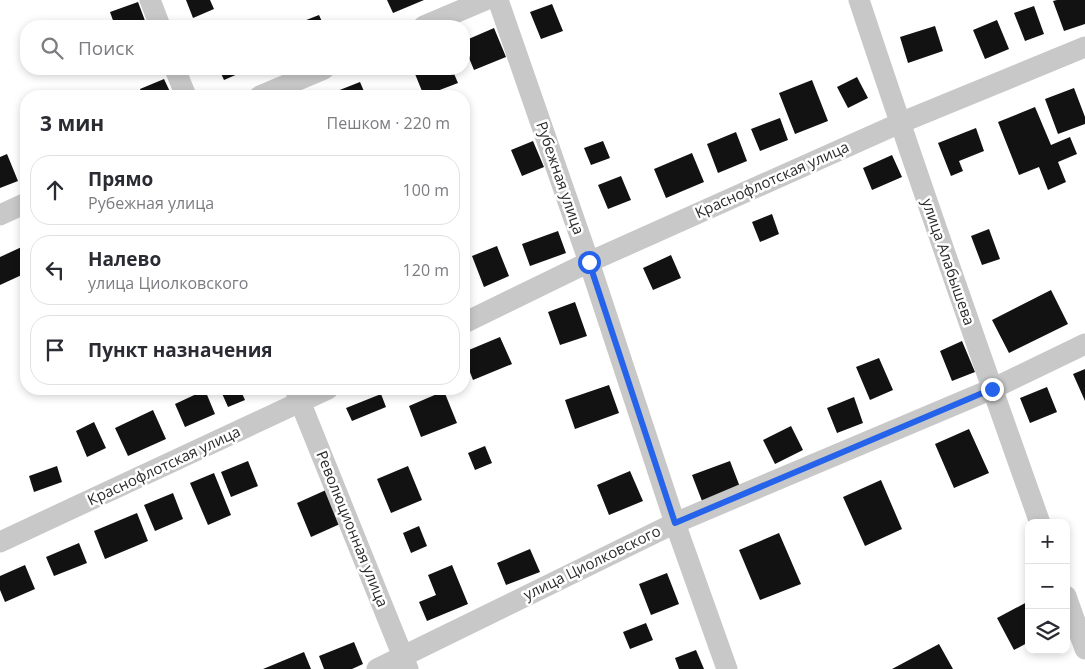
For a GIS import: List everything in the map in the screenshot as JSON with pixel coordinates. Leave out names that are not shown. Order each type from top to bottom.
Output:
[{"type":"street","points":[[150,0],[158,20]]},
{"type":"street","points":[[438,20],[485,0]]},
{"type":"street","name":"Рубежная улица","points":[[498,0],[589,262],[675,523],[727,669]]},
{"type":"street","name":"улица Алабышева","points":[[860,0],[900,123],[1039,519]]},
{"type":"street","name":"Краснофлотская улица","points":[[470,320],[589,262],[900,123],[1085,47]]},
{"type":"street","points":[[177,75],[184,90]]},
{"type":"street","points":[[274,90],[310,75]]},
{"type":"street","points":[[0,215],[20,206]]},
{"type":"street","name":"улица Циолковского","points":[[377,669],[406,662],[675,523],[992,389],[1085,344]]},
{"type":"street","name":"Краснофлотская улица","points":[[0,542],[298,396]]},
{"type":"street","name":"Революционная улица","points":[[298,396],[406,662]]},
{"type":"street","points":[[1070,606],[1083,638]]},
{"type":"building","points":[[186,0],[210,0],[214,9],[193,18]]},
{"type":"building","points":[[387,0],[424,0],[393,13]]},
{"type":"building","points":[[1085,0],[1085,24],[1064,31],[1053,1]]},
{"type":"building","points":[[138,2],[145,20],[113,20],[110,12]]},
{"type":"building","points":[[552,4],[563,31],[541,39],[530,12]]},
{"type":"building","points":[[1034,6],[1044,34],[1025,41],[1014,13]]},
{"type":"building","points":[[319,15],[321,20],[306,20]]},
{"type":"building","points":[[997,20],[1009,49],[985,59],[973,30]]},
{"type":"building","points":[[935,26],[943,51],[908,63],[900,37]]},
{"type":"building","points":[[494,28],[506,57],[474,70],[470,60],[470,38]]},
{"type":"building","points":[[222,75],[236,75],[224,80]]},
{"type":"building","points":[[415,75],[455,75],[458,83],[440,90],[422,90]]},
{"type":"building","points":[[857,77],[868,98],[848,108],[837,87]]},
{"type":"building","points":[[164,79],[169,90],[140,90]]},
{"type":"building","points":[[812,80],[828,121],[795,134],[779,93]]},
{"type":"building","points":[[360,82],[363,90],[340,90]]},
{"type":"building","points":[[1074,88],[1085,117],[1085,124],[1058,134],[1045,99]]},
{"type":"building","points":[[1035,107],[1051,145],[1070,137],[1077,154],[1058,162],[1066,182],[1048,190],[1039,167],[1019,175],[998,122]]},
{"type":"building","points":[[780,118],[788,140],[760,151],[751,129]]},
{"type":"building","points":[[976,128],[984,151],[959,161],[963,171],[951,176],[938,143]]},
{"type":"building","points":[[736,132],[747,161],[718,173],[707,144]]},
{"type":"building","points":[[533,141],[544,167],[522,176],[511,150]]},
{"type":"building","points":[[603,141],[610,158],[591,165],[584,148]]},
{"type":"building","points":[[692,153],[704,182],[666,198],[654,169]]},
{"type":"building","points":[[7,154],[18,181],[0,188],[0,157]]},
{"type":"building","points":[[892,155],[902,177],[872,190],[863,168]]},
{"type":"building","points":[[621,176],[631,200],[608,209],[598,185]]},
{"type":"building","points":[[772,214],[779,234],[760,242],[752,222]]},
{"type":"building","points":[[989,229],[1000,259],[982,265],[971,236]]},
{"type":"building","points":[[558,231],[566,253],[530,266],[522,244]]},
{"type":"building","points":[[497,246],[509,276],[484,287],[472,256]]},
{"type":"building","points":[[20,248],[20,276],[0,285],[0,257]]},
{"type":"building","points":[[671,255],[681,278],[653,290],[643,268]]},
{"type":"building","points":[[1051,290],[1068,324],[1009,353],[992,320]]},
{"type":"building","points":[[575,302],[587,336],[560,345],[548,312]]},
{"type":"building","points":[[500,337],[512,364],[473,380],[470,372],[470,350]]},
{"type":"building","points":[[962,341],[975,372],[952,381],[940,351]]},
{"type":"building","points":[[879,358],[893,390],[870,400],[856,367]]},
{"type":"building","points":[[1085,369],[1085,401],[1073,374]]},
{"type":"building","points":[[609,385],[619,413],[575,429],[565,400]]},
{"type":"building","points":[[1047,387],[1057,412],[1030,423],[1020,398]]},
{"type":"building","points":[[194,395],[207,395],[215,414],[185,427],[175,404]]},
{"type":"building","points":[[223,395],[243,395],[245,400],[228,407]]},
{"type":"building","points":[[378,395],[381,395],[386,407],[352,421],[346,408]]},
{"type":"building","points":[[435,395],[446,395],[457,423],[421,437],[409,406]]},
{"type":"building","points":[[854,397],[863,423],[837,433],[827,408]]},
{"type":"building","points":[[153,410],[166,439],[128,456],[115,428]]},
{"type":"building","points":[[94,422],[106,448],[87,457],[76,431]]},
{"type":"building","points":[[791,426],[803,450],[775,464],[763,440]]},
{"type":"building","points":[[969,429],[989,473],[954,488],[935,444]]},
{"type":"building","points":[[485,446],[492,463],[475,470],[468,453]]},
{"type":"building","points":[[248,461],[258,486],[231,497],[221,472]]},
{"type":"building","points":[[730,461],[740,487],[702,501],[692,475]]},
{"type":"building","points":[[57,466],[62,482],[34,492],[29,476]]},
{"type":"building","points":[[408,466],[422,500],[391,513],[377,479]]},
{"type":"building","points":[[630,471],[643,501],[609,515],[597,485]]},
{"type":"building","points":[[214,473],[231,515],[208,525],[190,483]]},
{"type":"building","points":[[881,480],[902,529],[865,546],[843,497]]},
{"type":"building","points":[[326,490],[340,524],[311,537],[297,503]]},
{"type":"building","points":[[173,493],[183,519],[155,531],[144,505]]},
{"type":"building","points":[[137,513],[148,541],[105,559],[94,531]]},
{"type":"building","points":[[419,526],[427,546],[411,553],[403,533]]},
{"type":"building","points":[[779,533],[801,584],[760,600],[739,550]]},
{"type":"building","points":[[79,543],[87,563],[54,576],[46,557]]},
{"type":"building","points":[[530,549],[540,572],[506,585],[497,563]]},
{"type":"building","points":[[25,565],[35,589],[5,602],[0,590],[0,576]]},
{"type":"building","points":[[452,565],[468,604],[427,621],[419,602],[436,595],[428,575]]},
{"type":"building","points":[[667,573],[679,604],[651,615],[639,584]]},
{"type":"building","points":[[1025,603],[1025,644],[1014,650],[997,618]]},
{"type":"building","points":[[646,623],[653,640],[630,649],[623,632]]},
{"type":"building","points":[[354,642],[363,664],[352,669],[324,669],[319,656]]},
{"type":"building","points":[[939,644],[953,669],[892,669]]},
{"type":"building","points":[[696,650],[704,669],[679,669],[675,658]]},
{"type":"building","points":[[304,652],[311,669],[263,669]]},
{"type":"route","points":[[589,262],[675,523],[992,389]]}]
